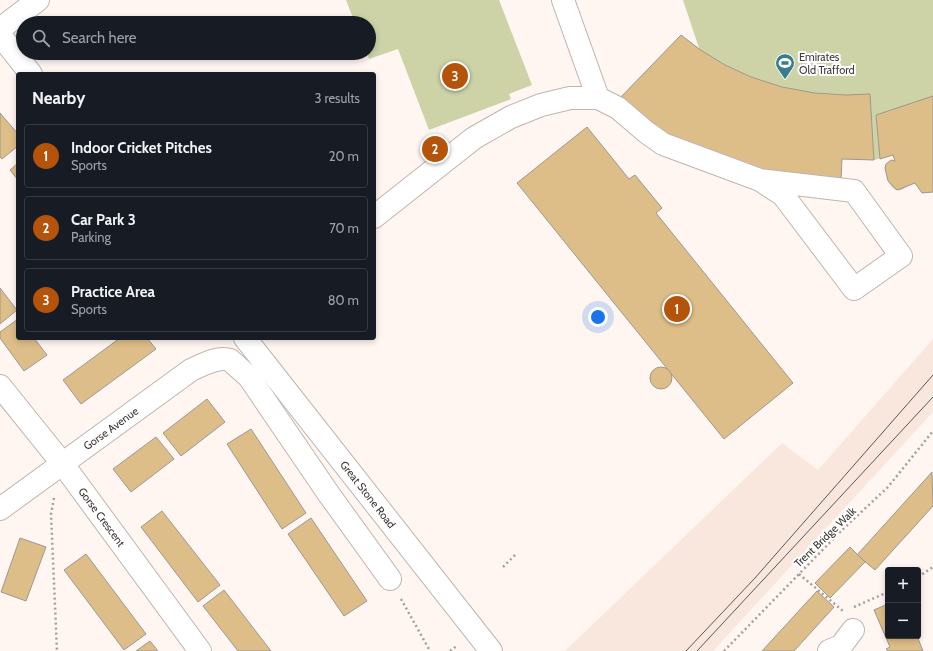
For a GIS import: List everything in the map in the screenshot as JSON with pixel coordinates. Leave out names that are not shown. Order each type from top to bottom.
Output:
[{"type":"street","points":[[17,16],[38,0]]},
{"type":"street","points":[[563,0],[598,98]]},
{"type":"street","points":[[0,29],[16,17]]},
{"type":"street","points":[[0,35],[16,55]]},
{"type":"street","points":[[20,60],[29,72]]},
{"type":"street","points":[[376,215],[474,138],[511,117],[541,105],[570,98],[598,98],[618,108],[646,132],[663,144],[760,180],[783,195],[854,289],[902,256],[854,191],[760,180]]},
{"type":"street","name":"Great Stone Road","points":[[247,340],[490,651]]},
{"type":"street","name":"Gorse Avenue","points":[[0,510],[62,463],[191,370],[205,363],[227,359],[249,377],[328,493],[390,579]]},
{"type":"street","name":"Gorse Crescent","points":[[0,386],[62,463],[200,651]]},
{"type":"path","name":"Trent Bridge Walk","points":[[724,651],[799,574],[888,487],[933,432]]},
{"type":"path","points":[[57,651],[51,514],[62,463]]},
{"type":"path","points":[[503,567],[516,554]]},
{"type":"path","points":[[921,575],[933,567]]},
{"type":"path","points":[[799,574],[844,612],[860,618],[842,645]]},
{"type":"path","points":[[390,579],[430,651]]},
{"type":"path","points":[[852,608],[885,593]]},
{"type":"shaded area","points":[[933,339],[933,412],[713,651],[565,651],[782,443],[818,470]]},
{"type":"green space","points":[[346,0],[499,0],[532,85],[509,94],[511,99],[429,130],[398,49],[376,57],[376,16],[352,16]]},
{"type":"green space","name":"Emirates Old Trafford","points":[[683,0],[933,0],[933,192],[922,193],[915,183],[901,190],[894,189],[889,183],[885,168],[889,162],[895,160],[893,155],[874,160],[842,159],[620,98],[681,35],[699,48]]},
{"type":"building","points":[[681,35],[699,49],[725,65],[751,77],[782,87],[815,93],[846,95],[870,94],[874,160],[842,159],[841,180],[740,168],[675,141],[620,98]]},
{"type":"building","points":[[933,96],[933,192],[922,193],[915,183],[897,190],[888,181],[885,168],[886,164],[891,160],[895,161],[893,155],[880,159],[876,115]]},
{"type":"building","points":[[0,113],[16,132],[16,148],[2,159],[0,157]]},
{"type":"building","points":[[587,127],[629,179],[635,175],[662,208],[656,213],[793,383],[724,439],[517,183]]},
{"type":"building","points":[[16,165],[16,178],[10,170]]},
{"type":"building","points":[[0,288],[16,309],[16,311],[0,324]]},
{"type":"building","points":[[16,320],[16,340],[36,340],[47,355],[24,371],[0,338],[0,332]]},
{"type":"building","points":[[117,340],[149,340],[156,349],[81,404],[63,380]]},
{"type":"building","points":[[657,367],[665,367],[672,374],[672,382],[665,389],[657,389],[650,382],[650,374]]},
{"type":"building","points":[[207,399],[225,422],[181,456],[163,433]]},
{"type":"building","points":[[251,429],[306,513],[282,529],[227,444]]},
{"type":"building","points":[[156,437],[174,459],[131,492],[113,469]]},
{"type":"building","points":[[932,472],[933,506],[875,570],[857,555]]},
{"type":"building","points":[[162,511],[220,585],[198,602],[141,527]]},
{"type":"building","points":[[311,518],[367,601],[344,616],[288,534]]},
{"type":"building","points":[[20,538],[46,547],[26,601],[1,592]]},
{"type":"building","points":[[850,547],[865,562],[830,598],[815,583]]},
{"type":"building","points":[[86,554],[146,634],[124,650],[64,570]]},
{"type":"building","points":[[224,590],[271,651],[238,651],[203,606]]},
{"type":"building","points":[[817,591],[834,607],[794,651],[762,651]]},
{"type":"building","points":[[885,605],[885,635],[874,610]]},
{"type":"building","points":[[887,639],[918,639],[923,651],[888,651],[886,649],[890,647]]},
{"type":"building","points":[[150,641],[158,651],[136,651]]},
{"type":"tram line","points":[[686,651],[755,578],[933,375]]},
{"type":"tram line","points":[[697,651],[933,397]]},
{"type":"place","name":"Practice Area","points":[[455,76]]},
{"type":"place","name":"Emirates Old Trafford","points":[[785,80]]},
{"type":"place","name":"Car Park 3","points":[[435,149]]},
{"type":"place","name":"Indoor Cricket Pitches","points":[[677,309]]}]
